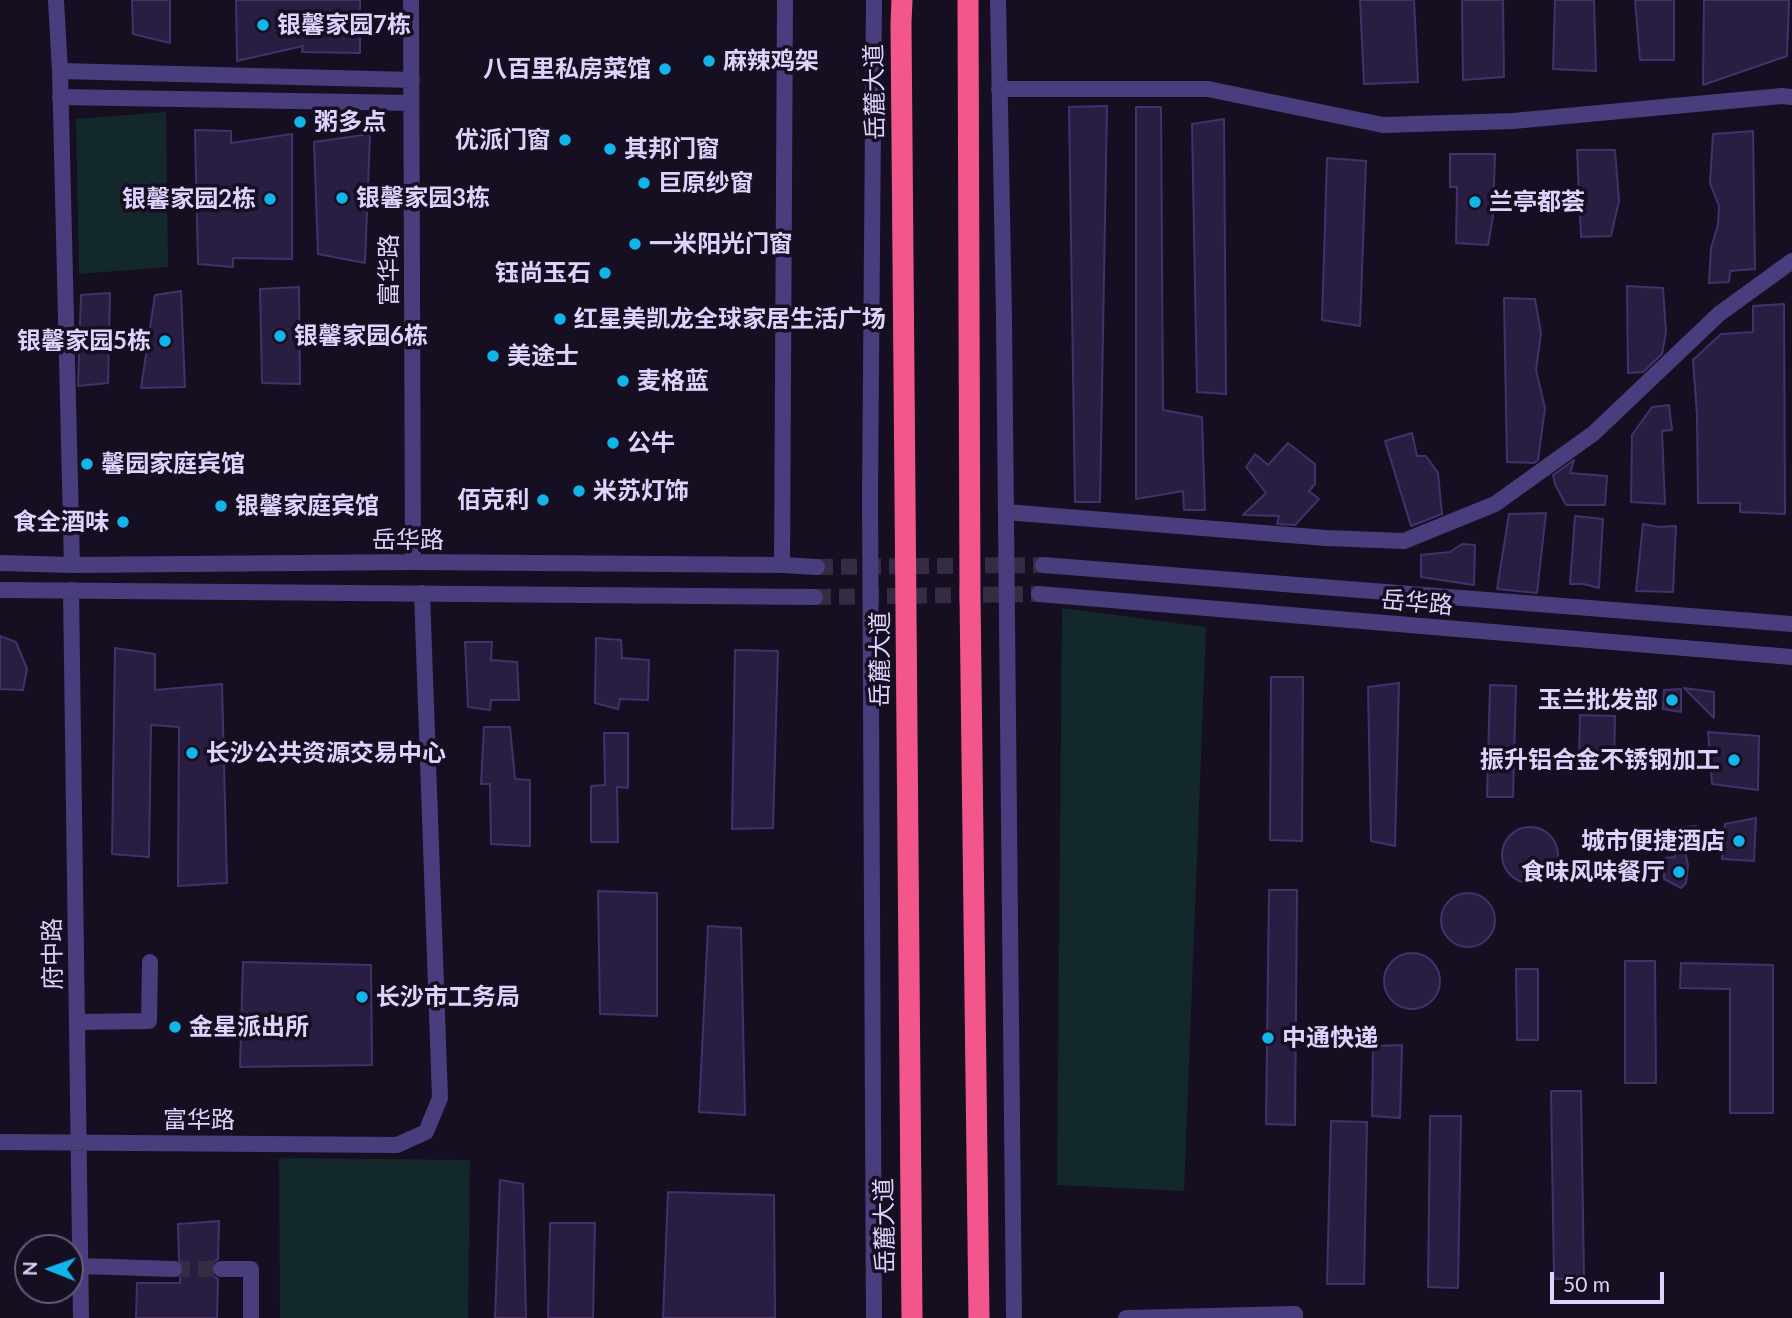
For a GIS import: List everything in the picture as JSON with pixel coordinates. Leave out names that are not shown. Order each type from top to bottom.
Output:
[{"type":"highway","name":"岳麓大道","points":[[902,0],[912,1318]]},
{"type":"highway","points":[[968,0],[970,582],[979,1318]]},
{"type":"street","points":[[56,0],[72,565]]},
{"type":"street","name":"富华路","points":[[411,0],[412,562]]},
{"type":"street","points":[[782,565],[786,0]]},
{"type":"street","points":[[874,0],[870,495],[874,1318]]},
{"type":"street","points":[[896,0],[901,23]]},
{"type":"street","points":[[998,0],[1004,320],[1014,1318]]},
{"type":"street","points":[[60,71],[412,80]]},
{"type":"street","points":[[999,89],[1208,89],[1383,125],[1513,121],[1792,97]]},
{"type":"street","points":[[60,97],[411,103]]},
{"type":"street","points":[[1006,513],[1326,538],[1404,541],[1495,504],[1539,473],[1594,433],[1719,314],[1792,261]]},
{"type":"street","name":"岳华路","points":[[0,563],[72,565],[412,562],[817,567]]},
{"type":"street","name":"岳华路","points":[[1043,565],[1792,624]]},
{"type":"street","points":[[0,590],[815,597]]},
{"type":"street","name":"府中路","points":[[71,590],[80,1234]]},
{"type":"street","name":"富华路","points":[[0,1142],[397,1144],[426,1132],[440,1098],[422,593]]},
{"type":"street","name":"岳华路","points":[[1039,594],[1792,657]]},
{"type":"street","points":[[77,1022],[149,1021],[150,962]]},
{"type":"street","points":[[84,1266],[174,1269]]},
{"type":"street","points":[[221,1269],[251,1269],[251,1318]]},
{"type":"street","points":[[1126,1318],[1295,1314],[1295,1318]]},
{"type":"green space","points":[[166,112],[168,267],[79,274],[76,119]]},
{"type":"green space","points":[[1062,608],[1206,627],[1184,1191],[1057,1185]]},
{"type":"green space","points":[[279,1158],[470,1160],[468,1318],[280,1318]]},
{"type":"building","points":[[132,0],[170,0],[170,43],[133,34]]},
{"type":"building","points":[[236,0],[360,0],[360,53],[302,52],[303,46],[237,61]]},
{"type":"building","points":[[1360,0],[1414,0],[1418,82],[1364,84]]},
{"type":"building","points":[[1462,0],[1503,0],[1504,77],[1463,80]]},
{"type":"building","points":[[1555,0],[1594,0],[1596,71],[1553,69]]},
{"type":"building","points":[[1635,0],[1674,0],[1674,60],[1640,60]]},
{"type":"building","points":[[1704,0],[1789,0],[1787,56],[1703,85]]},
{"type":"building","points":[[1107,106],[1100,502],[1075,502],[1069,107]]},
{"type":"building","points":[[1136,107],[1161,107],[1163,410],[1202,417],[1205,510],[1184,510],[1183,491],[1136,499]]},
{"type":"building","points":[[1224,119],[1226,394],[1197,392],[1192,124]]},
{"type":"building","points":[[195,130],[231,131],[231,143],[292,134],[292,259],[233,258],[233,267],[198,264]]},
{"type":"building","points":[[1753,131],[1755,269],[1730,271],[1729,282],[1709,283],[1711,248],[1718,225],[1719,206],[1710,183],[1713,134]]},
{"type":"building","name":"银馨家园3栋","points":[[370,134],[365,263],[318,254],[314,142]]},
{"type":"building","points":[[1577,150],[1615,150],[1619,201],[1611,236],[1581,237]]},
{"type":"building","name":"兰亭都荟","points":[[1450,154],[1495,154],[1493,216],[1488,245],[1456,243],[1457,187],[1450,187]]},
{"type":"building","points":[[1327,158],[1366,161],[1360,326],[1322,320]]},
{"type":"building","points":[[1627,286],[1663,288],[1666,332],[1662,354],[1643,372],[1628,373]]},
{"type":"building","name":"银馨家园6栋","points":[[299,287],[300,384],[262,383],[260,289]]},
{"type":"building","name":"银馨家园5栋","points":[[181,291],[185,387],[141,388],[155,295]]},
{"type":"building","points":[[110,293],[108,383],[78,386],[81,295]]},
{"type":"building","points":[[1504,298],[1535,299],[1541,333],[1536,370],[1545,408],[1538,460],[1534,463],[1507,462]]},
{"type":"building","points":[[1784,304],[1785,514],[1740,512],[1740,503],[1698,503],[1693,360],[1721,334],[1753,332],[1753,306]]},
{"type":"building","points":[[1669,405],[1672,430],[1662,431],[1665,504],[1631,502],[1632,435],[1652,407]]},
{"type":"building","points":[[1412,433],[1417,456],[1426,456],[1438,473],[1442,514],[1411,526],[1385,441]]},
{"type":"building","points":[[1288,443],[1315,464],[1315,484],[1309,491],[1319,499],[1295,525],[1277,524],[1279,516],[1243,515],[1266,493],[1246,467],[1255,454],[1268,465]]},
{"type":"building","points":[[1574,460],[1570,473],[1607,476],[1605,505],[1566,505],[1553,475]]},
{"type":"building","points":[[1546,513],[1537,593],[1497,589],[1509,514]]},
{"type":"building","points":[[1575,516],[1603,519],[1599,588],[1570,584]]},
{"type":"building","points":[[1643,524],[1676,526],[1673,592],[1636,591]]},
{"type":"building","points":[[1462,544],[1475,545],[1474,585],[1421,577],[1421,555],[1450,552]]},
{"type":"building","points":[[0,636],[16,642],[27,669],[23,690],[0,689]]},
{"type":"building","points":[[596,638],[621,640],[622,658],[649,660],[648,700],[620,699],[618,709],[595,703]]},
{"type":"building","points":[[465,642],[492,642],[491,660],[517,662],[519,700],[491,700],[490,710],[468,707]]},
{"type":"building","points":[[115,648],[155,654],[155,690],[222,684],[227,883],[178,886],[179,727],[151,725],[149,857],[112,854]]},
{"type":"building","points":[[735,650],[778,651],[773,828],[732,829]]},
{"type":"building","points":[[1271,677],[1303,677],[1302,841],[1270,840]]},
{"type":"building","points":[[1399,683],[1395,846],[1371,841],[1368,687]]},
{"type":"building","points":[[1490,685],[1516,686],[1513,797],[1487,797]]},
{"type":"building","points":[[1684,688],[1714,692],[1714,718]]},
{"type":"building","name":"玉兰批发部","points":[[1681,689],[1681,712],[1663,709],[1664,690]]},
{"type":"building","points":[[1580,715],[1615,716],[1614,761],[1579,760]]},
{"type":"building","points":[[484,727],[510,727],[515,779],[530,780],[530,846],[491,844],[490,784],[481,784]]},
{"type":"building","name":"振升铝合金不锈钢加工","points":[[1708,732],[1759,736],[1758,790],[1712,784]]},
{"type":"building","points":[[604,733],[628,733],[628,788],[617,787],[618,842],[591,842],[591,786],[605,785]]},
{"type":"building","name":"城市便捷酒店","points":[[1756,818],[1754,861],[1722,859],[1725,824]]},
{"type":"building","points":[[1696,826],[1700,852],[1685,852],[1687,876],[1686,883],[1681,888],[1664,879],[1664,858],[1675,857],[1674,828]]},
{"type":"building","points":[[1524,827],[1536,827],[1546,831],[1554,839],[1558,855],[1554,871],[1546,879],[1536,883],[1524,883],[1514,879],[1506,871],[1502,861],[1502,849],[1506,839],[1514,831]]},
{"type":"building","points":[[1269,890],[1297,890],[1295,1125],[1266,1124]]},
{"type":"building","points":[[598,891],[657,893],[657,1016],[600,1014]]},
{"type":"building","points":[[1473,893],[1483,897],[1491,905],[1495,920],[1491,935],[1483,943],[1463,947],[1453,943],[1445,935],[1441,915],[1445,905],[1453,897]]},
{"type":"building","points":[[708,926],[741,928],[745,1115],[699,1112]]},
{"type":"building","points":[[1412,953],[1423,955],[1432,961],[1438,970],[1438,992],[1432,1001],[1423,1007],[1412,1009],[1401,1007],[1392,1001],[1386,992],[1384,981],[1386,970],[1392,961],[1401,955]]},
{"type":"building","points":[[1625,961],[1655,961],[1656,1083],[1625,1083]]},
{"type":"building","points":[[243,962],[371,965],[372,1065],[240,1067]]},
{"type":"building","points":[[1681,963],[1773,965],[1773,1113],[1730,1113],[1730,989],[1680,988]]},
{"type":"building","points":[[1516,969],[1538,969],[1538,1040],[1517,1040]]},
{"type":"building","points":[[1402,1045],[1400,1118],[1372,1116],[1373,1046]]},
{"type":"building","points":[[1551,1091],[1581,1091],[1584,1278],[1554,1279]]},
{"type":"building","points":[[1430,1116],[1461,1116],[1458,1288],[1428,1287]]},
{"type":"building","points":[[1331,1121],[1367,1122],[1364,1284],[1327,1284]]},
{"type":"building","points":[[500,1180],[523,1184],[526,1318],[495,1318]]},
{"type":"building","points":[[668,1192],[774,1195],[775,1318],[663,1318]]},
{"type":"building","points":[[219,1221],[218,1259],[212,1263],[211,1268],[212,1275],[218,1279],[217,1318],[136,1318],[137,1283],[180,1283],[184,1269],[179,1260],[178,1224]]},
{"type":"building","points":[[550,1223],[595,1223],[593,1318],[548,1318]]},
{"type":"tunnel","points":[[817,567],[1043,565]]},
{"type":"tunnel","points":[[815,597],[1039,594]]},
{"type":"tunnel","points":[[174,1269],[221,1269]]},
{"type":"place","name":"银馨家园7栋","points":[[263,25]]},
{"type":"place","name":"麻辣鸡架","points":[[709,61]]},
{"type":"place","name":"八百里私房菜馆","points":[[665,69]]},
{"type":"place","name":"粥多点","points":[[300,122]]},
{"type":"place","name":"优派门窗","points":[[565,140]]},
{"type":"place","name":"其邦门窗","points":[[610,149]]},
{"type":"place","name":"巨原纱窗","points":[[644,183]]},
{"type":"place","name":"银馨家园3栋","points":[[342,198]]},
{"type":"place","name":"银馨家园2栋","points":[[270,199]]},
{"type":"place","name":"兰亭都荟","points":[[1475,202]]},
{"type":"place","name":"一米阳光门窗","points":[[635,244]]},
{"type":"place","name":"钰尚玉石","points":[[605,273]]},
{"type":"place","name":"红星美凯龙全球家居生活广场","points":[[560,319]]},
{"type":"place","name":"银馨家园6栋","points":[[280,336]]},
{"type":"place","name":"银馨家园5栋","points":[[165,341]]},
{"type":"place","name":"美途士","points":[[493,356]]},
{"type":"place","name":"麦格蓝","points":[[623,381]]},
{"type":"place","name":"公牛","points":[[613,443]]},
{"type":"place","name":"馨园家庭宾馆","points":[[87,464]]},
{"type":"place","name":"米苏灯饰","points":[[579,491]]},
{"type":"place","name":"佰克利","points":[[543,500]]},
{"type":"place","name":"银馨家庭宾馆","points":[[221,506]]},
{"type":"place","name":"食全酒味","points":[[123,522]]},
{"type":"place","name":"玉兰批发部","points":[[1672,700]]},
{"type":"place","name":"长沙公共资源交易中心","points":[[192,753]]},
{"type":"place","name":"振升铝合金不锈钢加工","points":[[1734,760]]},
{"type":"place","name":"城市便捷酒店","points":[[1739,841]]},
{"type":"place","name":"食味风味餐厅","points":[[1679,872]]},
{"type":"place","name":"长沙市工务局","points":[[362,997]]},
{"type":"place","name":"金星派出所","points":[[175,1027]]},
{"type":"place","name":"中通快递","points":[[1268,1038]]}]
